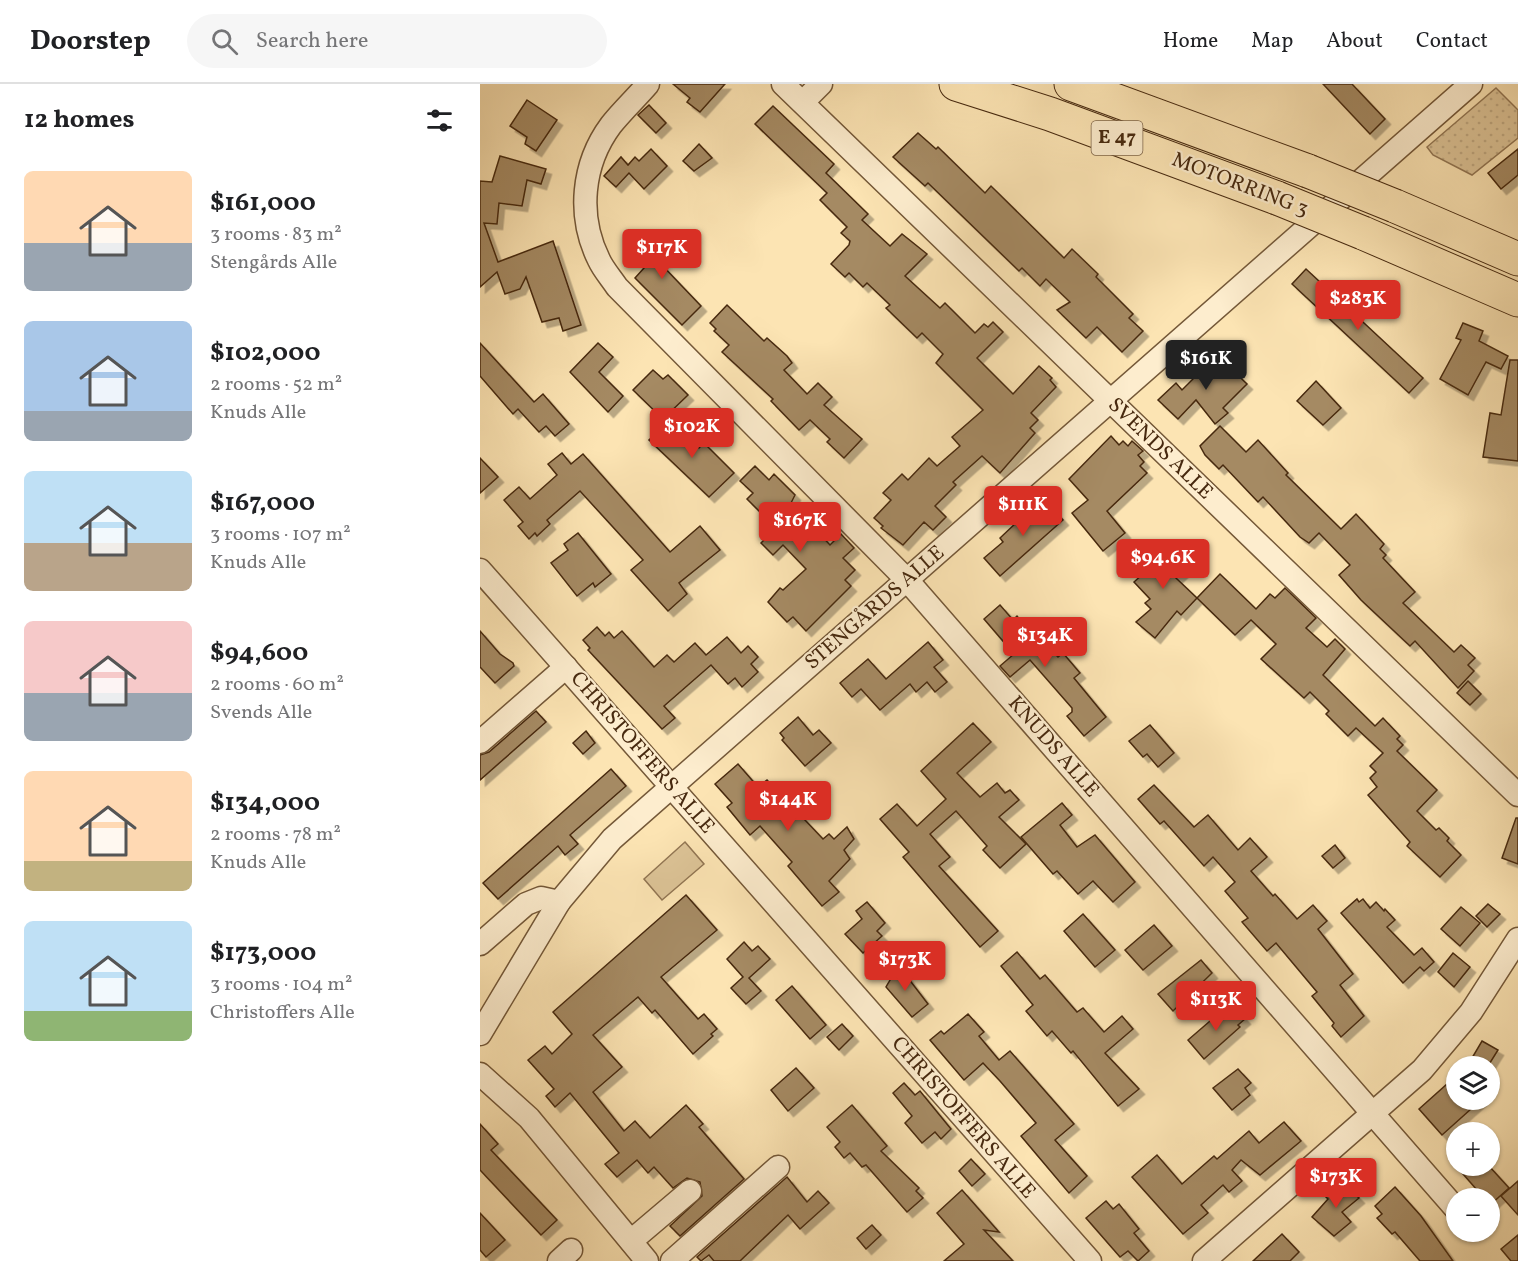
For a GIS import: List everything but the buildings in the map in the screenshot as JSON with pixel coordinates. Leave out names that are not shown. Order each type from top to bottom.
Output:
[{"type":"highway","name":"MOTORRING 3","points":[[956,84],[1050,114],[1277,198],[1518,300]]},
{"type":"highway","name":"MOTORRING 3","points":[[1071,84],[1308,171],[1518,259]]},
{"type":"street","name":"KNUDS ALLE","points":[[648,84],[611,125],[595,150],[587,177],[584,204],[598,260],[617,287],[907,580],[1446,1198]]},
{"type":"street","name":"SVENDS ALLE","points":[[783,84],[1518,795]]},
{"type":"street","points":[[803,102],[821,84]]},
{"type":"street","name":"STENGÅRDS ALLE","points":[[480,1034],[559,902],[612,839],[1471,84]]},
{"type":"street","name":"CHRISTOFFERS ALLE","points":[[480,570],[1090,1261]]},
{"type":"street","points":[[480,742],[566,667]]},
{"type":"street","points":[[480,944],[526,904],[541,898],[559,902]]},
{"type":"street","points":[[1204,1261],[1422,1070],[1471,1012],[1518,939]]},
{"type":"street","points":[[480,1074],[529,1118],[647,1261]]},
{"type":"street","points":[[672,1261],[778,1167]]},
{"type":"street","points":[[631,1241],[690,1191]]},
{"type":"shaded area","points":[[1496,88],[1518,110],[1518,138],[1472,175],[1433,155],[1427,147]]},
{"type":"shaded area","points":[[685,842],[704,864],[662,900],[644,879]]}]
